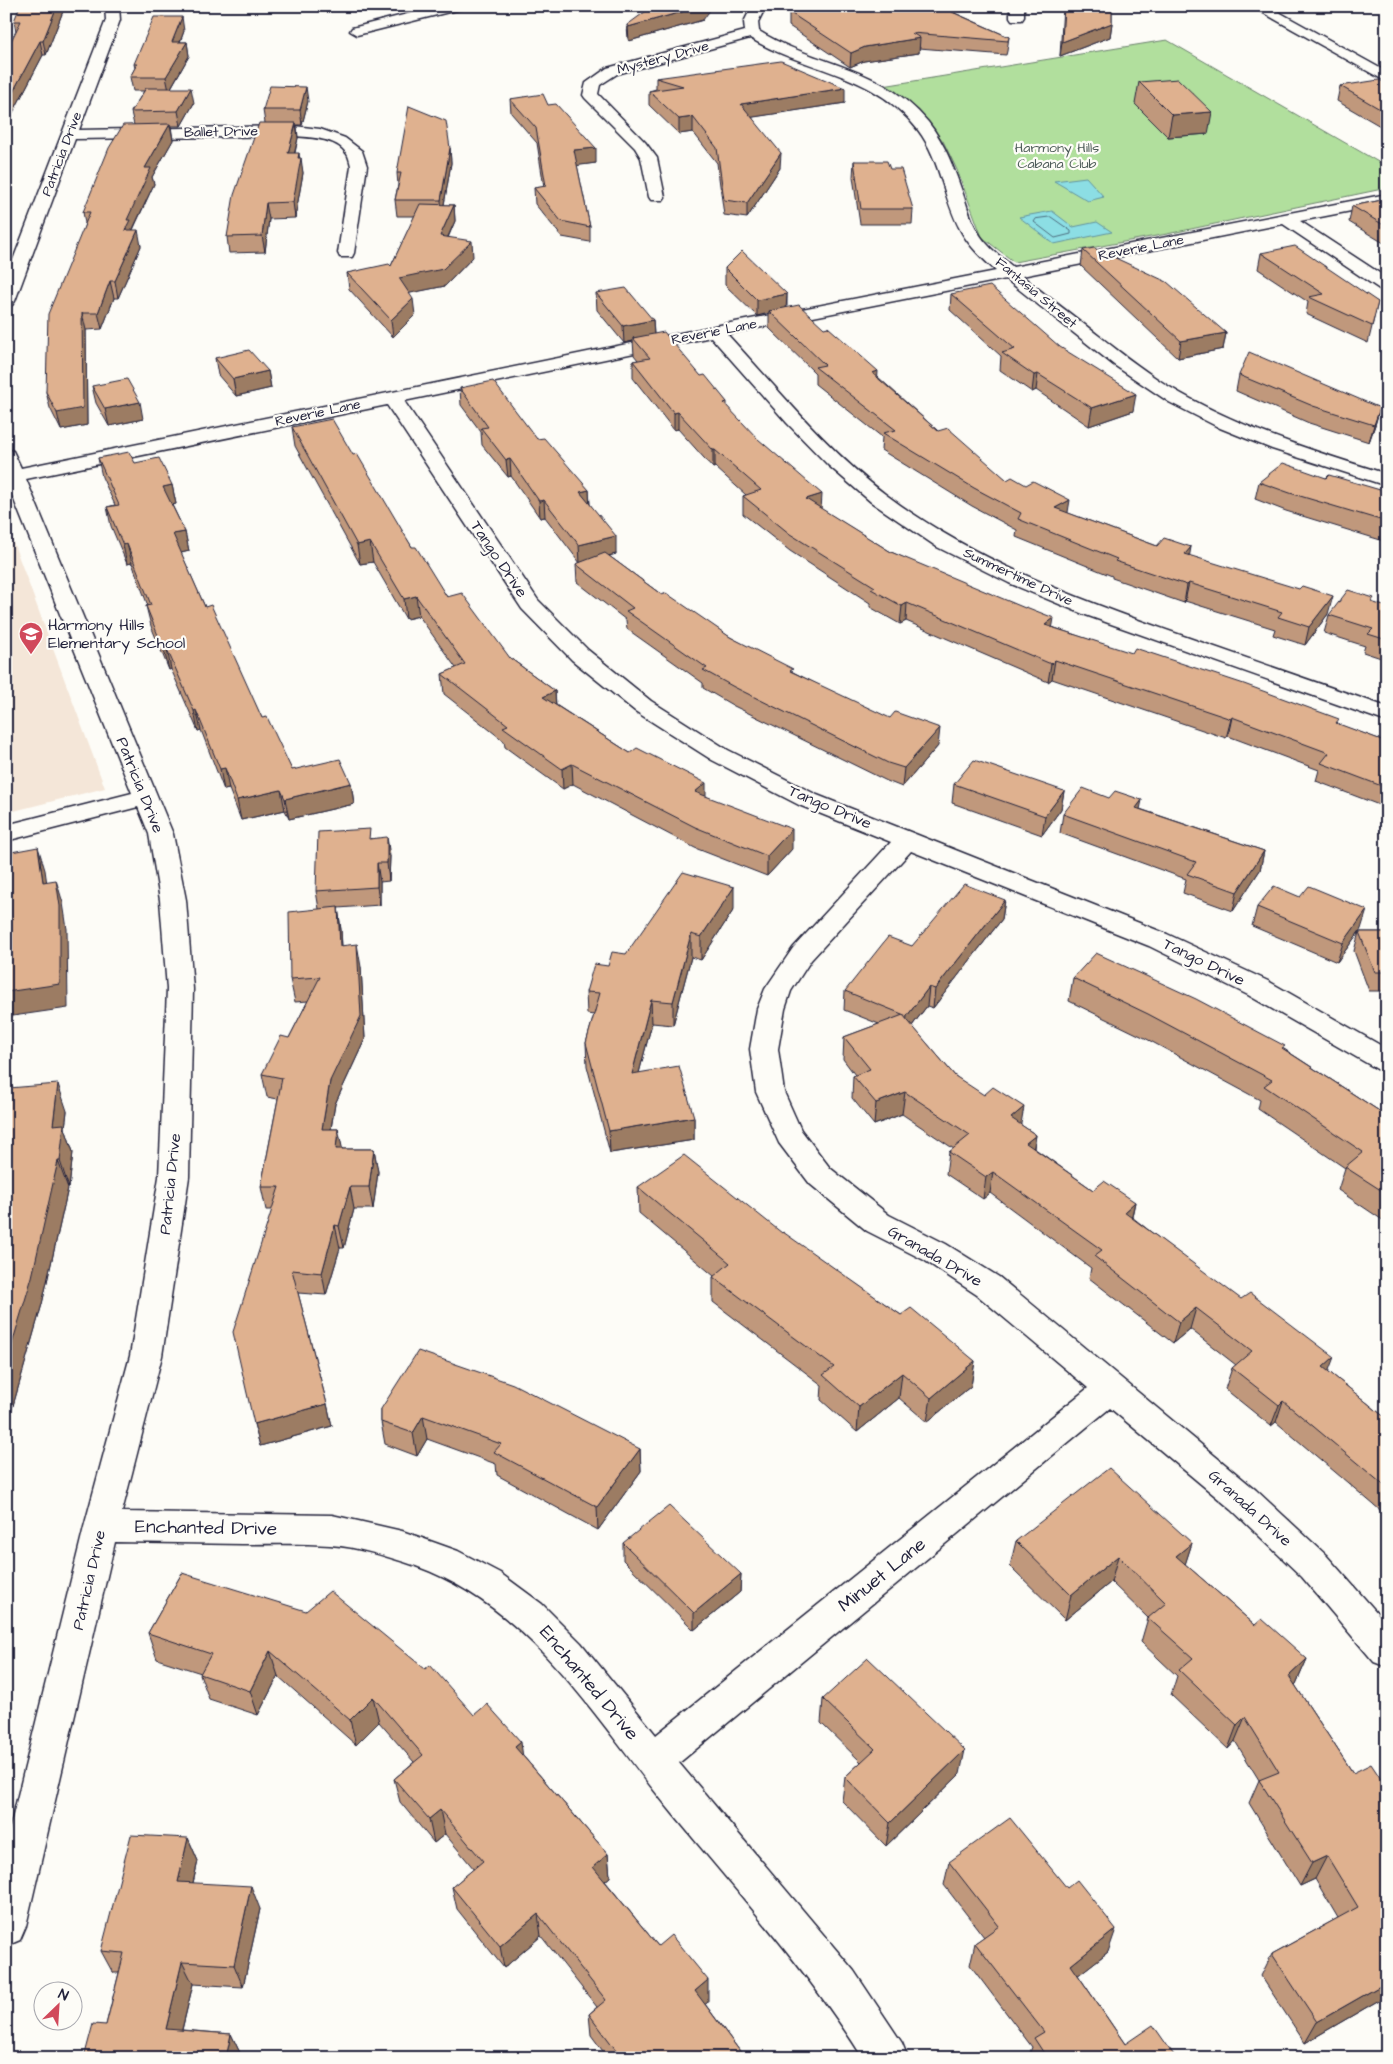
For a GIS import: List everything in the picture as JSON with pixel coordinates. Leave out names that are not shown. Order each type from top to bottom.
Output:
[{"type":"street","name":"Patricia Drive","points":[[6,301],[113,20],[112,6]]},
{"type":"street","points":[[357,31],[456,6]]},
{"type":"street","points":[[752,33],[751,22],[759,6]]},
{"type":"street","points":[[1258,6],[1387,78]]},
{"type":"street","name":"Mystery Drive","points":[[656,197],[649,158],[640,145],[590,96],[593,83],[612,71],[752,33]]},
{"type":"street","name":"Fantasia Street","points":[[752,33],[769,45],[863,79],[883,91],[917,119],[927,130],[940,158],[965,224],[975,239],[1008,274],[1138,374],[1175,398],[1265,441],[1387,480]]},
{"type":"street","name":"Ballet Drive","points":[[69,135],[294,131],[320,134],[340,141],[354,151],[359,166],[346,253]]},
{"type":"street","name":"Reverie Lane","points":[[10,465],[392,398],[714,331],[1387,199]]},
{"type":"street","points":[[1286,219],[1387,286]]},
{"type":"street","name":"Summertime Drive","points":[[714,331],[839,466],[879,499],[926,531],[981,562],[1044,591],[1387,715]]},
{"type":"street","name":"Tango Drive","points":[[392,398],[530,604],[580,655],[644,706],[720,754],[808,800],[1158,940],[1258,988],[1387,1062]]},
{"type":"street","name":"Patricia Drive","points":[[6,1926],[101,1527],[146,1356],[174,1177],[180,989],[173,900],[161,834],[10,465]]},
{"type":"street","points":[[6,833],[145,797]]},
{"type":"street","name":"Granada Drive","points":[[908,839],[802,954],[778,989],[771,1008],[764,1050],[770,1092],[789,1135],[820,1176],[878,1224],[935,1252],[988,1286],[1244,1500],[1314,1566],[1387,1650]]},
{"type":"street","name":"Minuet Lane","points":[[653,1761],[1110,1389]]},
{"type":"street","name":"Enchanted Drive","points":[[101,1527],[332,1530],[370,1536],[407,1546],[476,1576],[507,1597],[537,1621],[564,1648],[653,1761],[833,1977],[887,2058]]},
{"type":"shaded area","name":"Harmony Hills Elementary School","points":[[6,523],[105,788],[6,813]]},
{"type":"green space","name":"Harmony Hills Cabana Club","points":[[1167,40],[1387,167],[1387,188],[1167,234],[1014,262],[982,237],[957,170],[943,141],[927,122],[883,86]]},
{"type":"water","points":[[1086,177],[1104,197],[1088,201],[1054,181]]},
{"type":"water","points":[[1052,211],[1073,227],[1097,222],[1112,232],[1054,244],[1019,217]]},
{"type":"building","points":[[20,6],[57,6],[43,41],[40,41],[6,105],[6,51],[21,21],[14,21]]},
{"type":"building","points":[[653,6],[703,6],[628,27],[627,25]]},
{"type":"building","points":[[794,6],[954,6],[952,12],[1009,37],[1008,41],[912,33],[920,38],[865,47],[851,53],[789,12]]},
{"type":"building","points":[[1064,6],[1112,6],[1112,23],[1062,42]]},
{"type":"building","points":[[154,17],[182,17],[172,42],[187,42],[166,77],[130,77],[137,64],[134,64]]},
{"type":"building","points":[[781,61],[845,88],[741,104],[781,153],[747,203],[724,200],[717,148],[693,117],[679,119],[649,91],[683,86],[656,78]]},
{"type":"building","points":[[1178,79],[1212,112],[1172,115],[1139,82]]},
{"type":"building","points":[[1379,80],[1387,84],[1387,113],[1340,86]]},
{"type":"building","points":[[270,86],[306,87],[300,110],[263,110]]},
{"type":"building","points":[[146,88],[191,88],[178,111],[131,112]]},
{"type":"building","points":[[543,94],[548,105],[556,104],[596,148],[574,150],[590,227],[561,221],[534,188],[546,186],[536,128],[510,99]]},
{"type":"building","points":[[409,106],[446,121],[450,148],[441,200],[395,200],[401,173],[397,173]]},
{"type":"building","points":[[259,123],[296,123],[288,153],[299,153],[298,158],[301,158],[293,202],[266,203],[262,236],[227,237],[234,195]]},
{"type":"building","points":[[170,124],[145,168],[151,168],[127,220],[130,220],[125,230],[138,230],[115,281],[110,281],[98,313],[82,313],[83,408],[57,413],[46,392],[48,314],[90,212],[83,212],[109,148],[123,125]]},
{"type":"building","points":[[854,161],[887,161],[890,169],[901,169],[913,209],[861,209]]},
{"type":"building","points":[[1387,199],[1387,227],[1352,206]]},
{"type":"building","points":[[420,204],[454,205],[440,236],[472,241],[443,269],[399,278],[413,299],[391,320],[347,273],[389,264],[391,266]]},
{"type":"building","points":[[1295,246],[1378,302],[1372,326],[1309,297],[1324,294],[1261,253]]},
{"type":"building","points":[[1094,248],[1167,282],[1226,333],[1181,341],[1083,250]]},
{"type":"building","points":[[742,251],[787,294],[757,300],[725,268]]},
{"type":"building","points":[[990,286],[1060,347],[1136,394],[1092,408],[1038,374],[1034,375],[1002,353],[1015,349],[951,294]]},
{"type":"building","points":[[626,288],[653,320],[623,326],[596,293]]},
{"type":"building","points":[[799,305],[824,328],[828,327],[878,371],[872,373],[938,431],[948,428],[1007,480],[1012,477],[1026,485],[1033,481],[1070,500],[1055,508],[1157,546],[1164,538],[1191,547],[1185,554],[1299,589],[1302,586],[1333,596],[1309,627],[1278,617],[1282,612],[1189,583],[1187,585],[1115,561],[1117,559],[1018,519],[1021,513],[974,488],[883,433],[896,430],[815,367],[825,365],[769,311]]},
{"type":"building","points":[[664,332],[701,376],[705,375],[727,402],[724,403],[758,439],[822,494],[806,499],[891,552],[1025,608],[1054,618],[1045,625],[1132,653],[1135,648],[1244,684],[1339,719],[1336,723],[1387,742],[1387,788],[1321,763],[1329,753],[1232,717],[1231,719],[1055,660],[1051,664],[907,603],[902,606],[871,589],[875,587],[790,534],[743,496],[761,490],[713,450],[678,412],[674,413],[633,361],[650,358],[633,338]]},
{"type":"building","points":[[249,350],[268,371],[233,379],[215,358]]},
{"type":"building","points":[[1249,352],[1380,408],[1374,425],[1313,406],[1239,375]]},
{"type":"building","points":[[127,379],[140,402],[105,409],[92,386]]},
{"type":"building","points":[[493,381],[537,439],[544,438],[589,490],[580,492],[616,536],[579,545],[544,500],[539,501],[510,459],[506,460],[481,428],[488,427],[460,388]]},
{"type":"building","points":[[332,419],[353,455],[357,454],[412,547],[416,547],[447,597],[462,593],[510,658],[555,691],[543,697],[630,753],[637,748],[706,783],[695,792],[792,829],[767,856],[695,827],[572,764],[562,769],[503,727],[508,725],[442,674],[465,664],[416,596],[404,599],[370,542],[357,545],[292,427]]},
{"type":"building","points":[[129,452],[135,463],[159,458],[172,485],[163,487],[185,532],[173,534],[205,607],[211,605],[262,718],[267,717],[292,770],[340,759],[351,783],[285,799],[281,790],[237,800],[225,768],[220,769],[196,710],[194,711],[167,649],[164,650],[146,606],[151,605],[127,544],[123,545],[107,507],[119,505],[98,458]]},
{"type":"building","points":[[1283,463],[1326,478],[1329,475],[1387,492],[1387,522],[1259,482]]},
{"type":"building","points":[[605,553],[662,595],[666,593],[730,637],[793,669],[790,671],[890,718],[895,712],[940,728],[904,768],[888,763],[734,687],[703,670],[707,668],[626,611],[633,608],[576,564]]},
{"type":"building","points":[[1348,590],[1374,598],[1371,602],[1387,607],[1387,640],[1368,634],[1373,629],[1329,615]]},
{"type":"building","points":[[974,760],[1064,791],[1045,816],[954,784]]},
{"type":"building","points":[[1083,788],[1109,798],[1115,791],[1142,800],[1136,808],[1264,851],[1237,892],[1187,874],[1196,862],[1063,814]]},
{"type":"building","points":[[370,829],[369,839],[387,837],[387,863],[377,863],[377,887],[316,891],[318,832]]},
{"type":"building","points":[[38,847],[43,882],[56,880],[60,906],[60,984],[6,992],[6,853]]},
{"type":"building","points":[[683,872],[734,887],[701,937],[691,934],[673,1002],[651,1000],[632,1074],[679,1066],[694,1117],[609,1131],[586,1043],[600,993],[586,992],[594,964],[608,966],[612,952],[626,954]]},
{"type":"building","points":[[964,884],[1005,900],[935,989],[929,987],[907,1016],[845,991],[888,937],[912,946]]},
{"type":"building","points":[[1274,886],[1300,897],[1309,886],[1367,910],[1343,943],[1257,907]]},
{"type":"building","points":[[338,907],[340,946],[357,944],[361,1016],[330,1081],[322,1129],[338,1129],[336,1149],[374,1149],[369,1187],[350,1187],[339,1226],[335,1225],[322,1273],[292,1270],[327,1404],[254,1424],[233,1332],[279,1187],[261,1187],[282,1078],[262,1074],[281,1036],[289,1038],[320,977],[290,979],[289,912]]},
{"type":"building","points":[[1359,932],[1387,932],[1387,972],[1375,972]]},
{"type":"building","points":[[1096,953],[1196,999],[1285,1046],[1282,1048],[1387,1116],[1387,1194],[1345,1167],[1363,1152],[1264,1086],[1272,1080],[1148,1014],[1073,978]]},
{"type":"building","points":[[903,1015],[955,1076],[984,1095],[993,1087],[1024,1107],[1011,1118],[1036,1135],[1026,1143],[1093,1190],[1104,1181],[1135,1202],[1124,1212],[1241,1299],[1250,1293],[1334,1357],[1323,1367],[1387,1419],[1387,1488],[1283,1401],[1279,1405],[1232,1368],[1252,1351],[1196,1308],[1179,1322],[1094,1256],[1102,1250],[993,1172],[986,1177],[949,1152],[970,1135],[905,1092],[876,1103],[853,1076],[870,1069],[844,1037]]},
{"type":"building","points":[[58,1084],[53,1125],[64,1124],[60,1161],[58,1161],[32,1277],[6,1364],[6,1106],[9,1088]]},
{"type":"building","points":[[684,1155],[782,1233],[901,1315],[911,1308],[975,1361],[931,1398],[902,1373],[859,1407],[823,1375],[834,1367],[713,1277],[730,1263],[638,1187]]},
{"type":"building","points":[[418,1351],[513,1384],[640,1449],[597,1507],[494,1452],[501,1444],[423,1416],[413,1433],[381,1422],[381,1409]]},
{"type":"building","points":[[1109,1468],[1192,1543],[1176,1556],[1255,1625],[1262,1619],[1307,1659],[1289,1676],[1353,1773],[1371,1764],[1387,1788],[1387,1982],[1317,2022],[1272,1954],[1358,1907],[1327,1856],[1312,1863],[1259,1780],[1279,1772],[1245,1717],[1237,1725],[1179,1670],[1193,1658],[1148,1618],[1166,1603],[1118,1556],[1071,1595],[1016,1541]]},
{"type":"building","points":[[669,1506],[741,1574],[694,1613],[623,1543]]},
{"type":"building","points":[[182,1573],[306,1611],[330,1591],[425,1669],[430,1665],[474,1715],[487,1704],[521,1742],[515,1747],[608,1854],[593,1867],[658,1946],[671,1935],[708,1980],[695,1991],[745,2058],[622,2058],[589,2014],[606,2000],[538,1914],[500,1946],[452,1887],[483,1861],[440,1810],[429,1819],[394,1779],[423,1755],[373,1697],[350,1720],[270,1651],[250,1691],[200,1674],[211,1654],[148,1633]]},
{"type":"building","points":[[868,1658],[965,1750],[890,1823],[845,1777],[875,1749],[823,1699]]},
{"type":"building","points":[[1010,1818],[1067,1888],[1077,1880],[1116,1929],[1071,1965],[1125,2044],[1153,2025],[1176,2058],[1047,2058],[1034,2038],[1044,2032],[975,1943],[999,1926],[949,1862]]},
{"type":"building","points":[[131,1835],[188,1838],[178,1882],[251,1886],[234,1965],[182,1962],[166,2029],[231,2034],[226,2058],[84,2058],[93,2024],[106,2025],[124,1953],[101,1951]]},
{"type":"place","name":"Harmony Hills Elementary School","points":[[31,655]]}]
